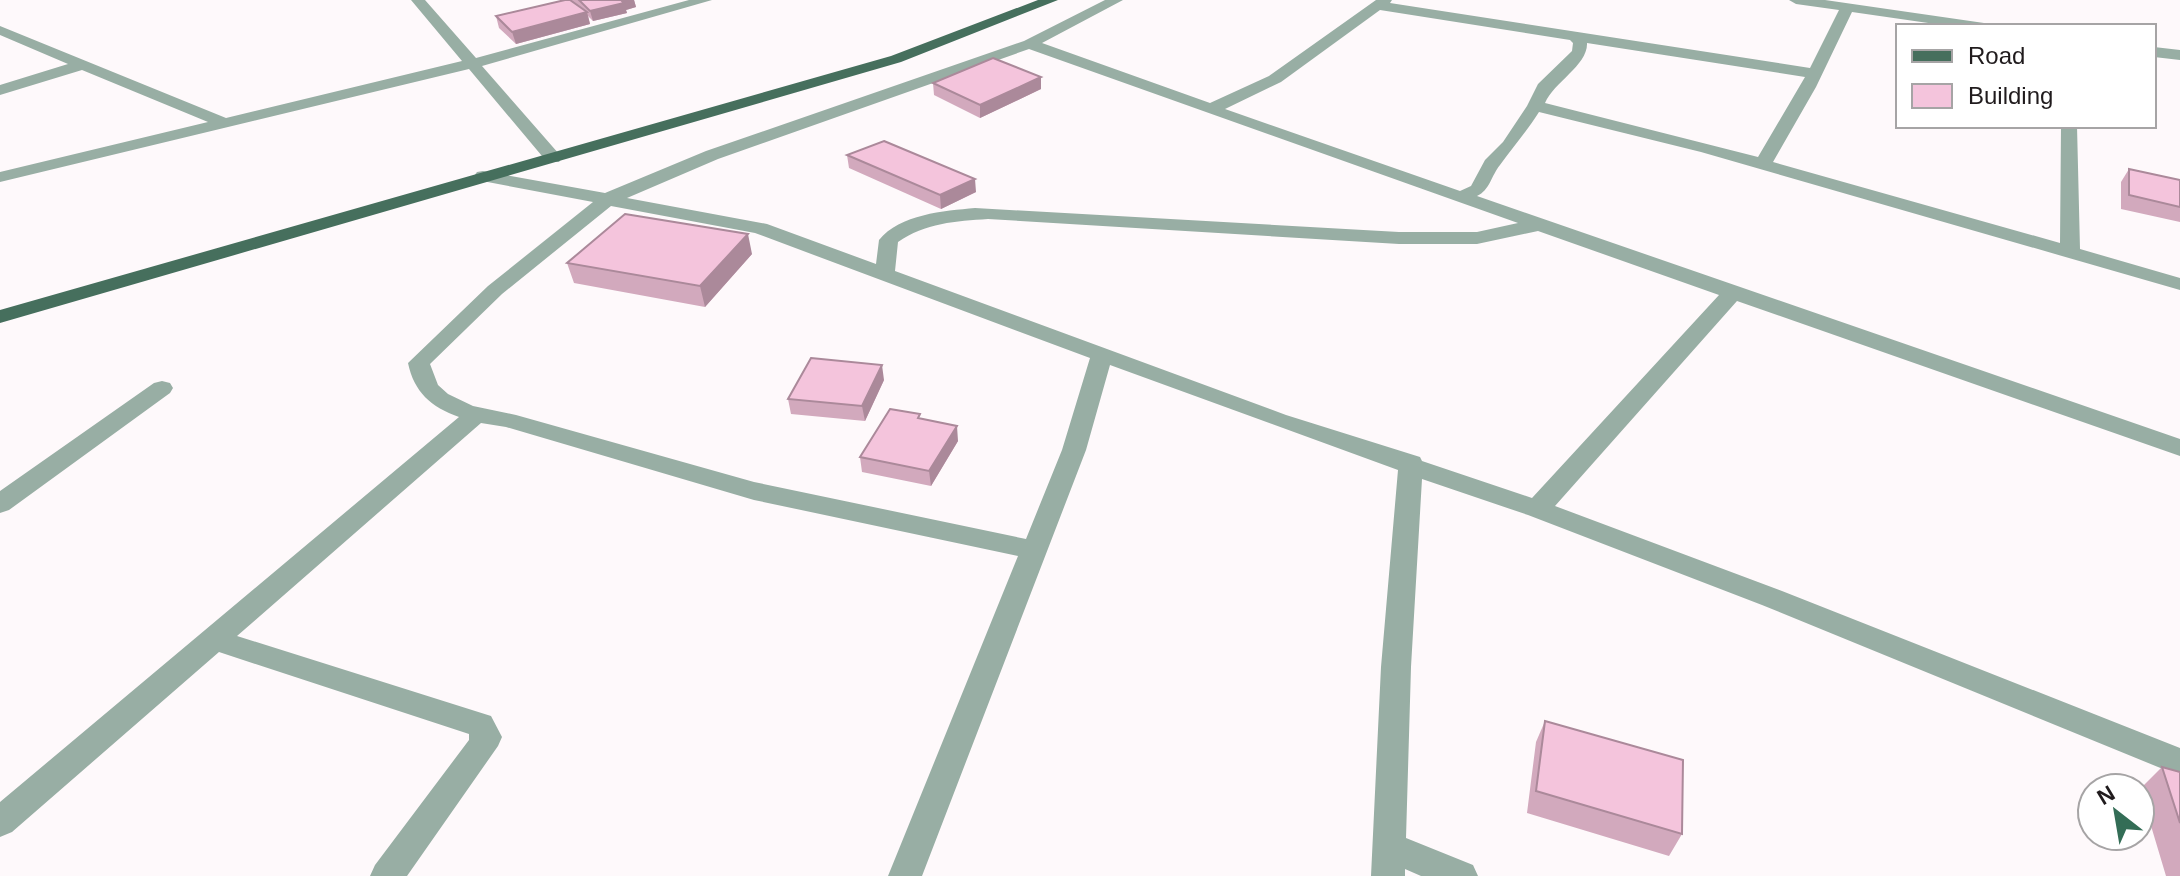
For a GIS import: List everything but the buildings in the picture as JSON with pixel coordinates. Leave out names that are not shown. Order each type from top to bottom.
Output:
[{"type":"main road","points":[[0,317],[896,59],[1051,0]]},
{"type":"street","points":[[418,0],[553,158]]},
{"type":"street","points":[[0,177],[471,64],[705,0]]},
{"type":"street","points":[[1034,550],[754,491],[508,420],[446,406],[421,377],[419,363],[495,290],[608,199],[712,155],[1029,44],[1116,0]]},
{"type":"street","points":[[1796,0],[1859,5],[1968,24]]},
{"type":"street","points":[[1213,108],[1275,79],[1380,2],[1575,37],[1815,74]]},
{"type":"street","points":[[1762,166],[1859,5]]},
{"type":"street","points":[[0,30],[224,123]]},
{"type":"street","points":[[1461,197],[1478,189],[1491,164],[1509,145],[1535,106],[1544,87],[1580,52],[1580,42],[1575,37]]},
{"type":"street","points":[[1029,44],[2180,448]]},
{"type":"street","points":[[2156,52],[2180,55]]},
{"type":"street","points":[[0,90],[84,64]]},
{"type":"street","points":[[1535,106],[1614,123],[2180,284]]},
{"type":"street","points":[[2069,128],[2070,252]]},
{"type":"street","points":[[483,176],[760,228],[1278,420],[1411,463],[1537,509],[1786,603],[2180,762]]},
{"type":"street","points":[[885,273],[889,240],[901,230],[946,215],[988,213],[1399,238],[1477,238],[1538,224]]},
{"type":"street","points":[[1537,509],[1733,292]]},
{"type":"street","points":[[905,876],[1074,450],[1102,353]]},
{"type":"street","points":[[0,504],[162,388]]},
{"type":"street","points":[[0,822],[476,415]]},
{"type":"street","points":[[1411,463],[1396,667],[1388,862],[1461,876]]},
{"type":"street","points":[[213,639],[480,725],[487,737],[480,749],[387,876]]}]
